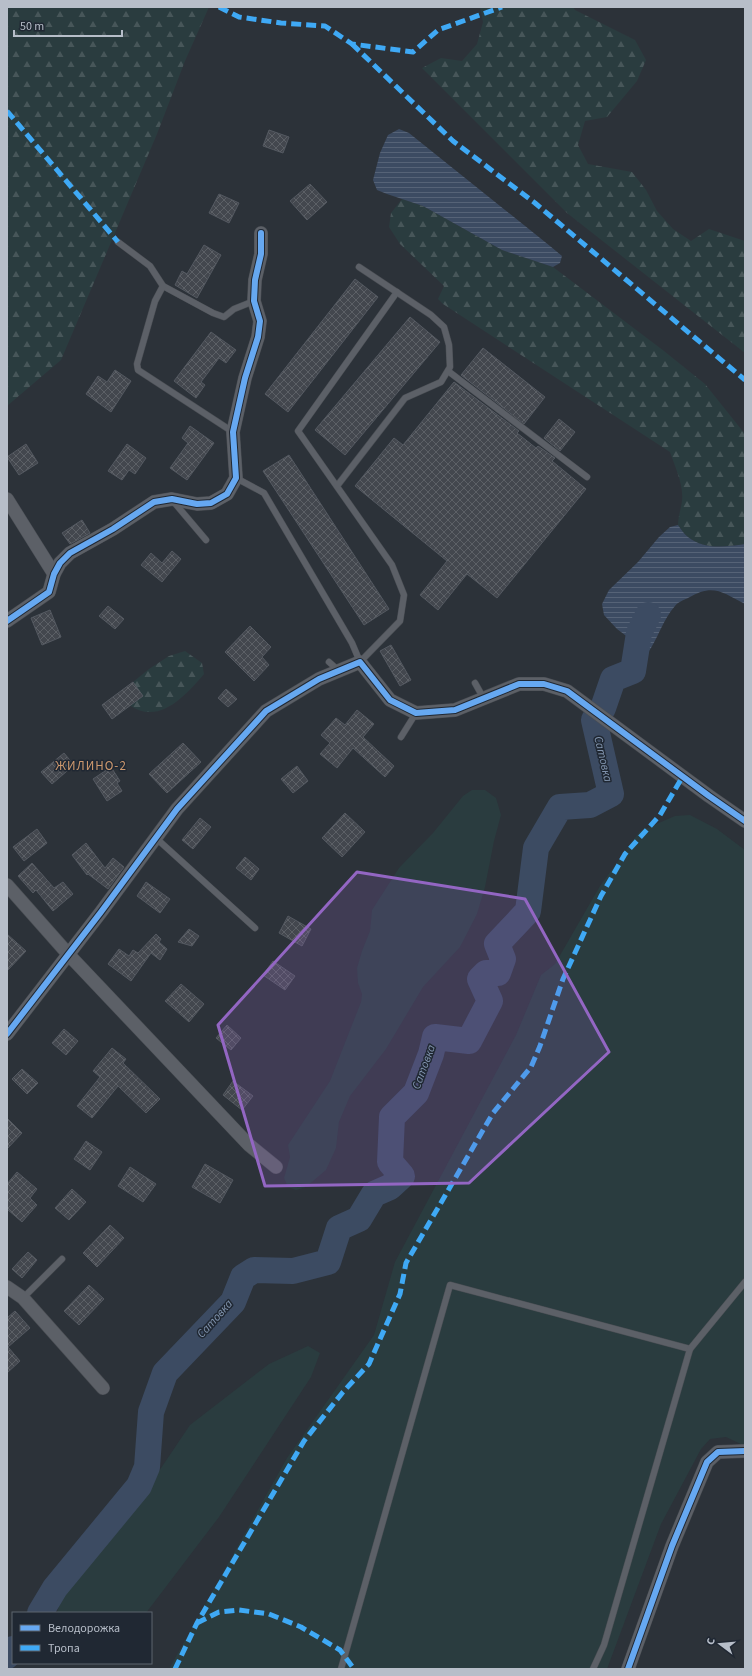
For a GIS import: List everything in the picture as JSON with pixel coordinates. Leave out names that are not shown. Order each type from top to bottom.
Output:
[{"type":"street","points":[[7,621],[49,592],[54,574],[60,563],[74,551],[114,529],[154,502],[172,499],[197,504],[212,503],[227,494],[236,478],[233,432],[245,378],[258,337],[260,321],[254,300],[260,254],[261,232]]},
{"type":"street","points":[[7,499],[54,574]]},
{"type":"street","points":[[7,1034],[69,955],[177,809],[266,711],[319,679],[360,662],[390,700],[416,713],[455,710],[519,684],[544,684],[567,691],[745,821]]},
{"type":"street","points":[[7,885],[69,955],[249,1146],[276,1167]]},
{"type":"street","points":[[7,1288],[23,1298],[103,1388]]},
{"type":"street","points":[[628,1669],[672,1546],[707,1462],[718,1452],[745,1451]]},
{"type":"lane","points":[[118,242],[150,266],[163,286],[213,313],[224,317],[234,309],[254,300]]},
{"type":"lane","points":[[337,486],[405,398],[441,382],[450,367],[449,345],[444,327],[432,315],[359,266]]},
{"type":"lane","points":[[163,286],[155,301],[137,364],[138,370],[233,432]]},
{"type":"lane","points":[[236,478],[264,493],[352,643],[360,662],[400,621],[404,595],[392,565],[298,431],[397,292]]},
{"type":"lane","points":[[448,371],[587,477]]},
{"type":"lane","points":[[172,499],[206,540]]},
{"type":"lane","points":[[329,662],[339,671]]},
{"type":"lane","points":[[475,684],[484,699]]},
{"type":"lane","points":[[401,737],[416,713]]},
{"type":"lane","points":[[156,839],[255,928]]},
{"type":"lane","points":[[23,1298],[62,1260]]},
{"type":"lane","points":[[593,1669],[604,1645],[690,1349],[745,1282]]},
{"type":"lane","points":[[341,1669],[450,1285],[690,1349]]},
{"type":"highlighted area","points":[[357,872],[525,899],[609,1052],[469,1183],[265,1186],[218,1025]]},
{"type":"green space","points":[[7,7],[209,7],[185,61],[157,134],[61,360],[7,406]]},
{"type":"green space","points":[[480,7],[573,7],[575,10],[635,40],[646,60],[637,81],[607,117],[585,121],[578,145],[588,164],[632,172],[646,190],[657,211],[673,229],[691,241],[709,229],[745,241],[745,353],[567,213],[422,68],[441,58],[462,61],[477,44],[483,22]]},
{"type":"green space","points":[[402,199],[423,206],[502,250],[553,267],[705,384],[745,434],[745,544],[723,547],[708,546],[688,537],[678,525],[682,501],[682,489],[670,452],[443,304],[438,299],[444,286],[400,244],[389,227],[391,213]]},
{"type":"green space","points":[[185,651],[202,663],[204,674],[180,699],[170,706],[150,712],[139,710],[128,704],[133,682],[169,656]]},
{"type":"green space","points":[[472,790],[485,790],[496,798],[501,815],[485,887],[477,914],[460,947],[423,987],[386,1049],[350,1096],[339,1122],[336,1148],[326,1170],[306,1187],[296,1190],[288,1187],[284,1178],[290,1157],[288,1145],[330,1081],[361,1002],[362,994],[358,983],[357,968],[370,931],[372,910],[399,868],[433,833],[463,796]]},
{"type":"green space","points":[[690,815],[717,829],[745,850],[745,1446],[726,1437],[710,1439],[701,1449],[661,1524],[607,1669],[169,1669],[287,1458],[374,1335],[395,1262],[516,1035],[541,975],[555,964],[600,886],[640,831],[675,816]]},
{"type":"green space","points":[[308,1346],[320,1353],[311,1377],[219,1517],[147,1612],[57,1612],[63,1590],[155,1477],[190,1425],[269,1364]]},
{"type":"water","points":[[399,129],[409,133],[550,246],[562,256],[560,263],[553,267],[502,250],[423,206],[377,190],[373,180],[380,153],[388,135]]},
{"type":"water","points":[[678,525],[688,537],[708,546],[723,547],[745,544],[745,604],[717,591],[711,590],[697,593],[676,605],[667,617],[647,654],[641,654],[629,638],[617,629],[604,615],[602,604],[609,590],[638,562],[659,537],[670,527]]},
{"type":"building","points":[[269,130],[289,137],[283,153],[263,146]]},
{"type":"building","points":[[310,184],[327,202],[307,220],[290,201]]},
{"type":"building","points":[[219,194],[239,203],[229,223],[209,213]]},
{"type":"building","points":[[204,245],[221,255],[197,298],[175,285],[182,271],[187,274]]},
{"type":"building","points":[[355,279],[378,297],[288,412],[265,394]]},
{"type":"building","points":[[410,317],[440,342],[345,455],[315,430]]},
{"type":"building","points":[[211,332],[236,350],[226,363],[219,358],[201,382],[205,385],[196,398],[174,381]]},
{"type":"building","points":[[483,348],[545,397],[524,424],[461,375]]},
{"type":"building","points":[[115,370],[131,381],[111,412],[86,394],[98,376],[107,382]]},
{"type":"building","points":[[454,382],[519,431],[517,433],[536,448],[538,446],[555,458],[552,461],[586,489],[497,598],[467,574],[438,610],[420,595],[447,561],[355,486],[394,438],[403,445]]},
{"type":"building","points":[[559,419],[575,432],[560,451],[544,438]]},
{"type":"building","points":[[190,426],[214,443],[187,480],[170,468],[188,443],[182,438]]},
{"type":"building","points":[[26,444],[38,463],[19,475],[7,457]]},
{"type":"building","points":[[127,444],[146,458],[135,474],[129,470],[122,480],[108,471]]},
{"type":"building","points":[[289,455],[389,609],[364,625],[263,471]]},
{"type":"building","points":[[82,520],[90,533],[70,544],[62,533]]},
{"type":"building","points":[[172,551],[181,559],[162,582],[141,565],[151,553],[162,563]]},
{"type":"building","points":[[108,606],[124,619],[115,629],[99,616]]},
{"type":"building","points":[[50,610],[61,637],[42,645],[31,618]]},
{"type":"building","points":[[250,626],[271,647],[262,657],[269,665],[254,681],[225,652]]},
{"type":"building","points":[[391,645],[411,680],[400,686],[380,651]]},
{"type":"building","points":[[133,682],[143,696],[112,719],[102,705]]},
{"type":"building","points":[[226,689],[237,699],[228,707],[218,698]]},
{"type":"building","points":[[357,710],[374,724],[363,737],[394,766],[385,777],[353,748],[337,768],[320,754],[330,743],[321,735],[336,718],[345,725]]},
{"type":"building","points":[[183,743],[201,762],[167,793],[149,774]]},
{"type":"building","points":[[64,753],[74,765],[52,784],[41,772]]},
{"type":"building","points":[[297,766],[308,781],[293,793],[281,779]]},
{"type":"building","points":[[111,767],[120,781],[117,783],[122,791],[107,801],[93,779]]},
{"type":"building","points":[[345,813],[365,832],[342,857],[322,838]]},
{"type":"building","points":[[200,818],[211,827],[193,849],[182,840]]},
{"type":"building","points":[[37,829],[47,843],[24,861],[13,847]]},
{"type":"building","points":[[86,843],[105,868],[113,858],[124,867],[108,889],[88,874],[87,875],[72,855]]},
{"type":"building","points":[[245,857],[259,869],[251,880],[236,868]]},
{"type":"building","points":[[32,863],[54,888],[63,882],[73,894],[53,911],[36,890],[33,893],[18,876]]},
{"type":"building","points":[[146,882],[170,899],[160,913],[137,896]]},
{"type":"building","points":[[288,916],[311,929],[302,946],[279,933]]},
{"type":"building","points":[[189,929],[199,936],[192,946],[178,942]]},
{"type":"building","points":[[7,934],[26,951],[7,971]]},
{"type":"building","points":[[156,934],[161,939],[159,942],[167,949],[160,960],[151,953],[131,981],[108,964],[119,949],[129,956],[133,950],[138,953]]},
{"type":"building","points":[[273,961],[295,976],[285,990],[263,975]]},
{"type":"building","points":[[181,984],[204,1004],[189,1022],[165,1001]]},
{"type":"building","points":[[227,1025],[241,1038],[231,1050],[216,1038]]},
{"type":"building","points":[[64,1029],[78,1041],[66,1055],[52,1043]]},
{"type":"building","points":[[112,1048],[126,1059],[123,1063],[160,1099],[146,1113],[118,1086],[92,1118],[77,1106],[100,1077],[93,1071]]},
{"type":"building","points":[[22,1069],[38,1083],[27,1094],[12,1079]]},
{"type":"building","points":[[233,1081],[253,1096],[242,1110],[223,1095]]},
{"type":"building","points":[[7,1118],[22,1133],[7,1149]]},
{"type":"building","points":[[86,1141],[102,1152],[90,1170],[74,1159]]},
{"type":"building","points":[[205,1164],[233,1180],[220,1203],[192,1187]]},
{"type":"building","points":[[130,1167],[156,1184],[143,1202],[118,1186]]},
{"type":"building","points":[[17,1172],[37,1189],[30,1198],[37,1205],[22,1222],[7,1209],[7,1184]]},
{"type":"building","points":[[72,1189],[86,1202],[69,1220],[55,1208]]},
{"type":"building","points":[[110,1225],[124,1238],[97,1267],[83,1253]]},
{"type":"building","points":[[28,1252],[37,1260],[22,1278],[12,1269]]},
{"type":"building","points":[[89,1285],[104,1299],[79,1325],[64,1311]]},
{"type":"building","points":[[15,1311],[30,1328],[8,1347],[20,1361],[7,1373],[7,1318]]},
{"type":"waterway","name":"Сатовка","points":[[603,708],[613,679],[633,671],[639,633],[648,615]]},
{"type":"waterway","name":"Сатовка","points":[[41,1612],[55,1588],[139,1486],[147,1467],[151,1412],[165,1373],[233,1302],[243,1277],[254,1270],[293,1271],[328,1262],[339,1228],[359,1219],[374,1194],[390,1187],[402,1176],[390,1162],[392,1117],[416,1093],[431,1054],[435,1037],[469,1041],[490,1001],[480,979],[486,973],[498,973],[503,959],[497,944],[528,911],[536,848],[560,807],[590,805],[611,794],[594,720]]},
{"type":"waterway","name":"Сатовка","points":[[7,1656],[12,1650]]},
{"type":"marked path","points":[[219,7],[239,17],[281,23],[325,26],[352,44],[413,52],[438,30],[502,7]]},
{"type":"marked path","points":[[352,44],[453,141],[535,203],[745,380]]},
{"type":"marked path","points":[[7,111],[118,242]]},
{"type":"marked path","points":[[175,1669],[197,1623],[304,1441],[343,1392],[369,1364],[400,1294],[406,1263],[493,1113],[531,1067],[540,1046],[563,979],[601,896],[625,854],[660,815],[683,776]]},
{"type":"marked path","points":[[197,1623],[219,1612],[239,1610],[269,1614],[301,1627],[340,1650],[354,1669]]},
{"type":"cycle path","points":[[7,621],[49,592],[54,574],[60,563],[70,553],[113,529],[154,502],[172,499],[197,504],[211,503],[227,494],[236,478],[233,432],[245,378],[258,337],[260,321],[254,301],[255,280],[261,254],[261,233]]},
{"type":"cycle path","points":[[7,1034],[101,912],[177,809],[266,711],[319,679],[360,662],[390,700],[416,713],[455,710],[519,684],[544,684],[567,691],[745,821]]},
{"type":"cycle path","points":[[628,1669],[672,1546],[707,1462],[718,1452],[745,1451]]},
{"type":"district","name":"ЖИЛИНО-2","points":[[91,766]]}]
